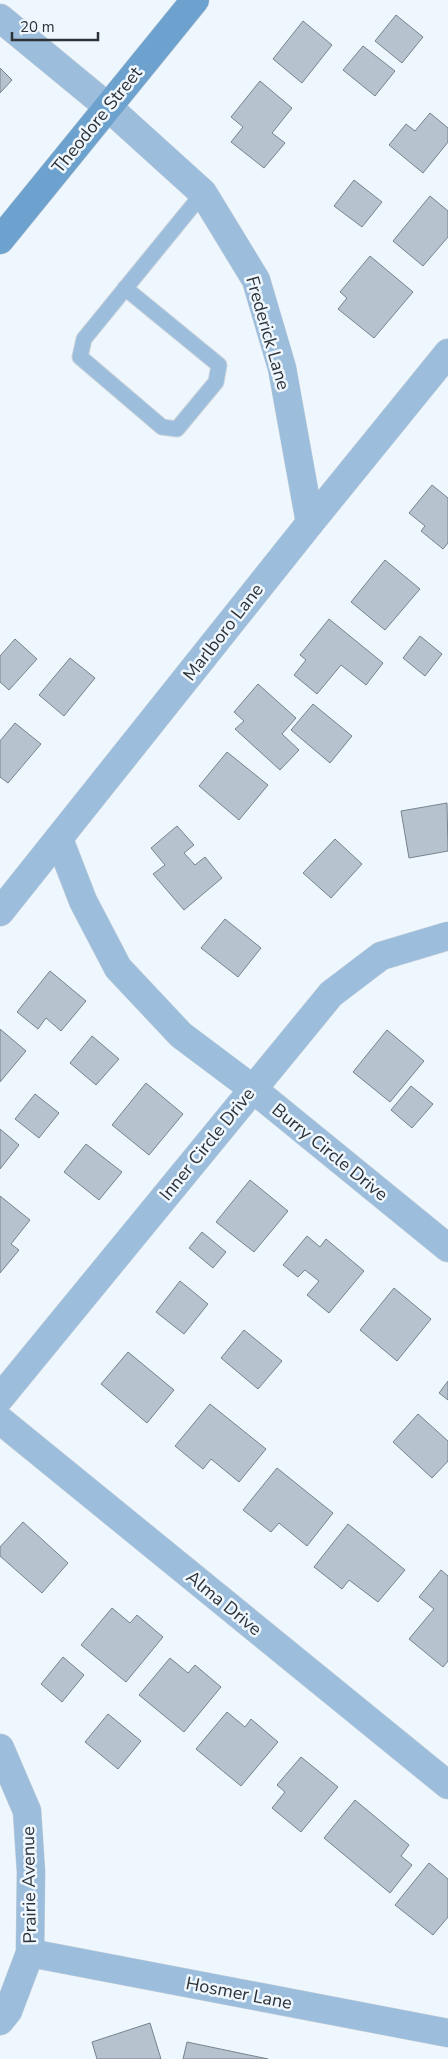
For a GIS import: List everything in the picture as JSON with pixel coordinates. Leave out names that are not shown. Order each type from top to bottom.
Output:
[{"type":"main road","name":"Theodore Street","points":[[0,240],[195,0]]},
{"type":"street","name":"Frederick Lane","points":[[0,18],[108,107],[203,193],[256,280],[282,368],[310,523]]},
{"type":"street","name":"Marlboro Lane","points":[[0,912],[448,353]]},
{"type":"street","name":"Burry Circle Drive","points":[[59,839],[83,901],[118,968],[182,1035],[252,1089],[448,1248]]},
{"type":"street","name":"Inner Circle Drive","points":[[0,1398],[331,994],[381,956],[448,936]]},
{"type":"street","name":"Alma Drive","points":[[0,1420],[448,1785]]},
{"type":"street","name":"Prairie Avenue","points":[[0,1748],[27,1811],[32,1872],[30,1953],[8,2011],[0,2021]]},
{"type":"street","name":"Hosmer Lane","points":[[30,1953],[448,2033]]},
{"type":"lane","points":[[125,288],[220,365],[216,382],[177,429],[162,427],[80,357],[84,339],[125,288],[203,193]]},
{"type":"building","points":[[396,15],[423,37],[402,63],[375,41]]},
{"type":"building","points":[[303,21],[332,45],[302,83],[273,59]]},
{"type":"building","points":[[363,46],[395,71],[375,96],[343,70]]},
{"type":"building","points":[[0,68],[12,80],[0,93]]},
{"type":"building","points":[[260,81],[292,108],[272,133],[285,143],[264,168],[231,142],[243,127],[231,117]]},
{"type":"building","points":[[430,113],[448,128],[448,142],[423,173],[389,145],[406,124],[415,131]]},
{"type":"building","points":[[354,180],[382,202],[362,227],[334,206]]},
{"type":"building","points":[[430,196],[448,211],[448,237],[423,266],[393,241]]},
{"type":"building","points":[[370,256],[413,292],[374,338],[338,309],[347,298],[340,292]]},
{"type":"building","points":[[432,485],[448,498],[448,543],[443,549],[421,531],[425,526],[409,513]]},
{"type":"building","points":[[385,560],[420,589],[385,630],[351,602]]},
{"type":"building","points":[[329,619],[383,663],[366,685],[341,665],[317,694],[294,675],[306,660],[300,655]]},
{"type":"building","points":[[420,636],[442,654],[425,676],[403,658]]},
{"type":"building","points":[[15,639],[37,659],[9,690],[0,682],[0,656]]},
{"type":"building","points":[[70,658],[95,678],[64,716],[39,695]]},
{"type":"building","points":[[258,684],[296,718],[282,734],[299,750],[280,770],[235,729],[244,721],[234,712]]},
{"type":"building","points":[[313,704],[352,736],[330,763],[291,730]]},
{"type":"building","points":[[15,723],[41,744],[8,783],[0,777],[0,741]]},
{"type":"building","points":[[227,752],[268,785],[239,820],[199,786]]},
{"type":"building","points":[[447,803],[448,851],[409,858],[401,811]]},
{"type":"building","points":[[177,826],[194,845],[184,853],[195,865],[205,857],[222,878],[184,910],[153,874],[165,865],[151,848]]},
{"type":"building","points":[[335,839],[362,864],[331,898],[303,873]]},
{"type":"building","points":[[225,919],[261,948],[238,977],[201,948]]},
{"type":"building","points":[[50,971],[86,1001],[61,1031],[46,1018],[38,1029],[17,1012]]},
{"type":"building","points":[[0,1029],[26,1051],[0,1082]]},
{"type":"building","points":[[387,1030],[424,1061],[390,1102],[353,1072]]},
{"type":"building","points":[[92,1036],[119,1059],[96,1085],[70,1063]]},
{"type":"building","points":[[146,1083],[183,1114],[149,1155],[112,1125]]},
{"type":"building","points":[[411,1086],[433,1104],[412,1128],[391,1110]]},
{"type":"building","points":[[35,1094],[59,1113],[39,1138],[15,1119]]},
{"type":"building","points":[[0,1129],[19,1145],[0,1169]]},
{"type":"building","points":[[86,1144],[122,1172],[99,1200],[64,1172]]},
{"type":"building","points":[[250,1180],[288,1211],[254,1252],[216,1222]]},
{"type":"building","points":[[0,1196],[30,1220],[11,1244],[19,1250],[0,1273]]},
{"type":"building","points":[[202,1232],[226,1252],[213,1268],[189,1248]]},
{"type":"building","points":[[307,1236],[320,1247],[326,1239],[364,1271],[329,1313],[307,1295],[319,1281],[305,1270],[298,1277],[283,1265]]},
{"type":"building","points":[[180,1281],[208,1304],[184,1334],[156,1312]]},
{"type":"building","points":[[394,1288],[431,1319],[397,1361],[360,1330]]},
{"type":"building","points":[[244,1330],[282,1361],[258,1389],[221,1358]]},
{"type":"building","points":[[128,1352],[174,1390],[147,1423],[101,1384]]},
{"type":"building","points":[[448,1381],[448,1400],[439,1393]]},
{"type":"building","points":[[210,1404],[266,1449],[239,1482],[211,1459],[203,1469],[175,1446]]},
{"type":"building","points":[[418,1414],[448,1441],[448,1461],[432,1478],[393,1442]]},
{"type":"building","points":[[277,1468],[333,1513],[307,1546],[279,1523],[271,1532],[243,1510]]},
{"type":"building","points":[[23,1522],[68,1563],[42,1593],[0,1556],[0,1547]]},
{"type":"building","points":[[348,1524],[405,1570],[378,1602],[349,1580],[342,1589],[314,1567]]},
{"type":"building","points":[[441,1570],[448,1576],[448,1661],[443,1667],[409,1639],[434,1609],[419,1597]]},
{"type":"building","points":[[112,1608],[130,1623],[137,1615],[163,1637],[126,1682],[81,1645]]},
{"type":"building","points":[[63,1657],[84,1675],[62,1702],[41,1684]]},
{"type":"building","points":[[170,1658],[188,1673],[195,1665],[221,1687],[184,1732],[139,1695]]},
{"type":"building","points":[[227,1712],[245,1727],[251,1719],[278,1742],[241,1786],[196,1749]]},
{"type":"building","points":[[108,1714],[141,1741],[118,1769],[85,1742]]},
{"type":"building","points":[[301,1757],[338,1787],[301,1832],[272,1808],[285,1792],[277,1785]]},
{"type":"building","points":[[355,1800],[409,1845],[401,1856],[412,1865],[390,1893],[324,1838]]},
{"type":"building","points":[[429,1863],[448,1879],[448,1917],[433,1935],[395,1905]]},
{"type":"building","points":[[150,2023],[161,2059],[97,2059],[92,2042]]},
{"type":"building","points":[[187,2042],[268,2059],[183,2059]]}]
